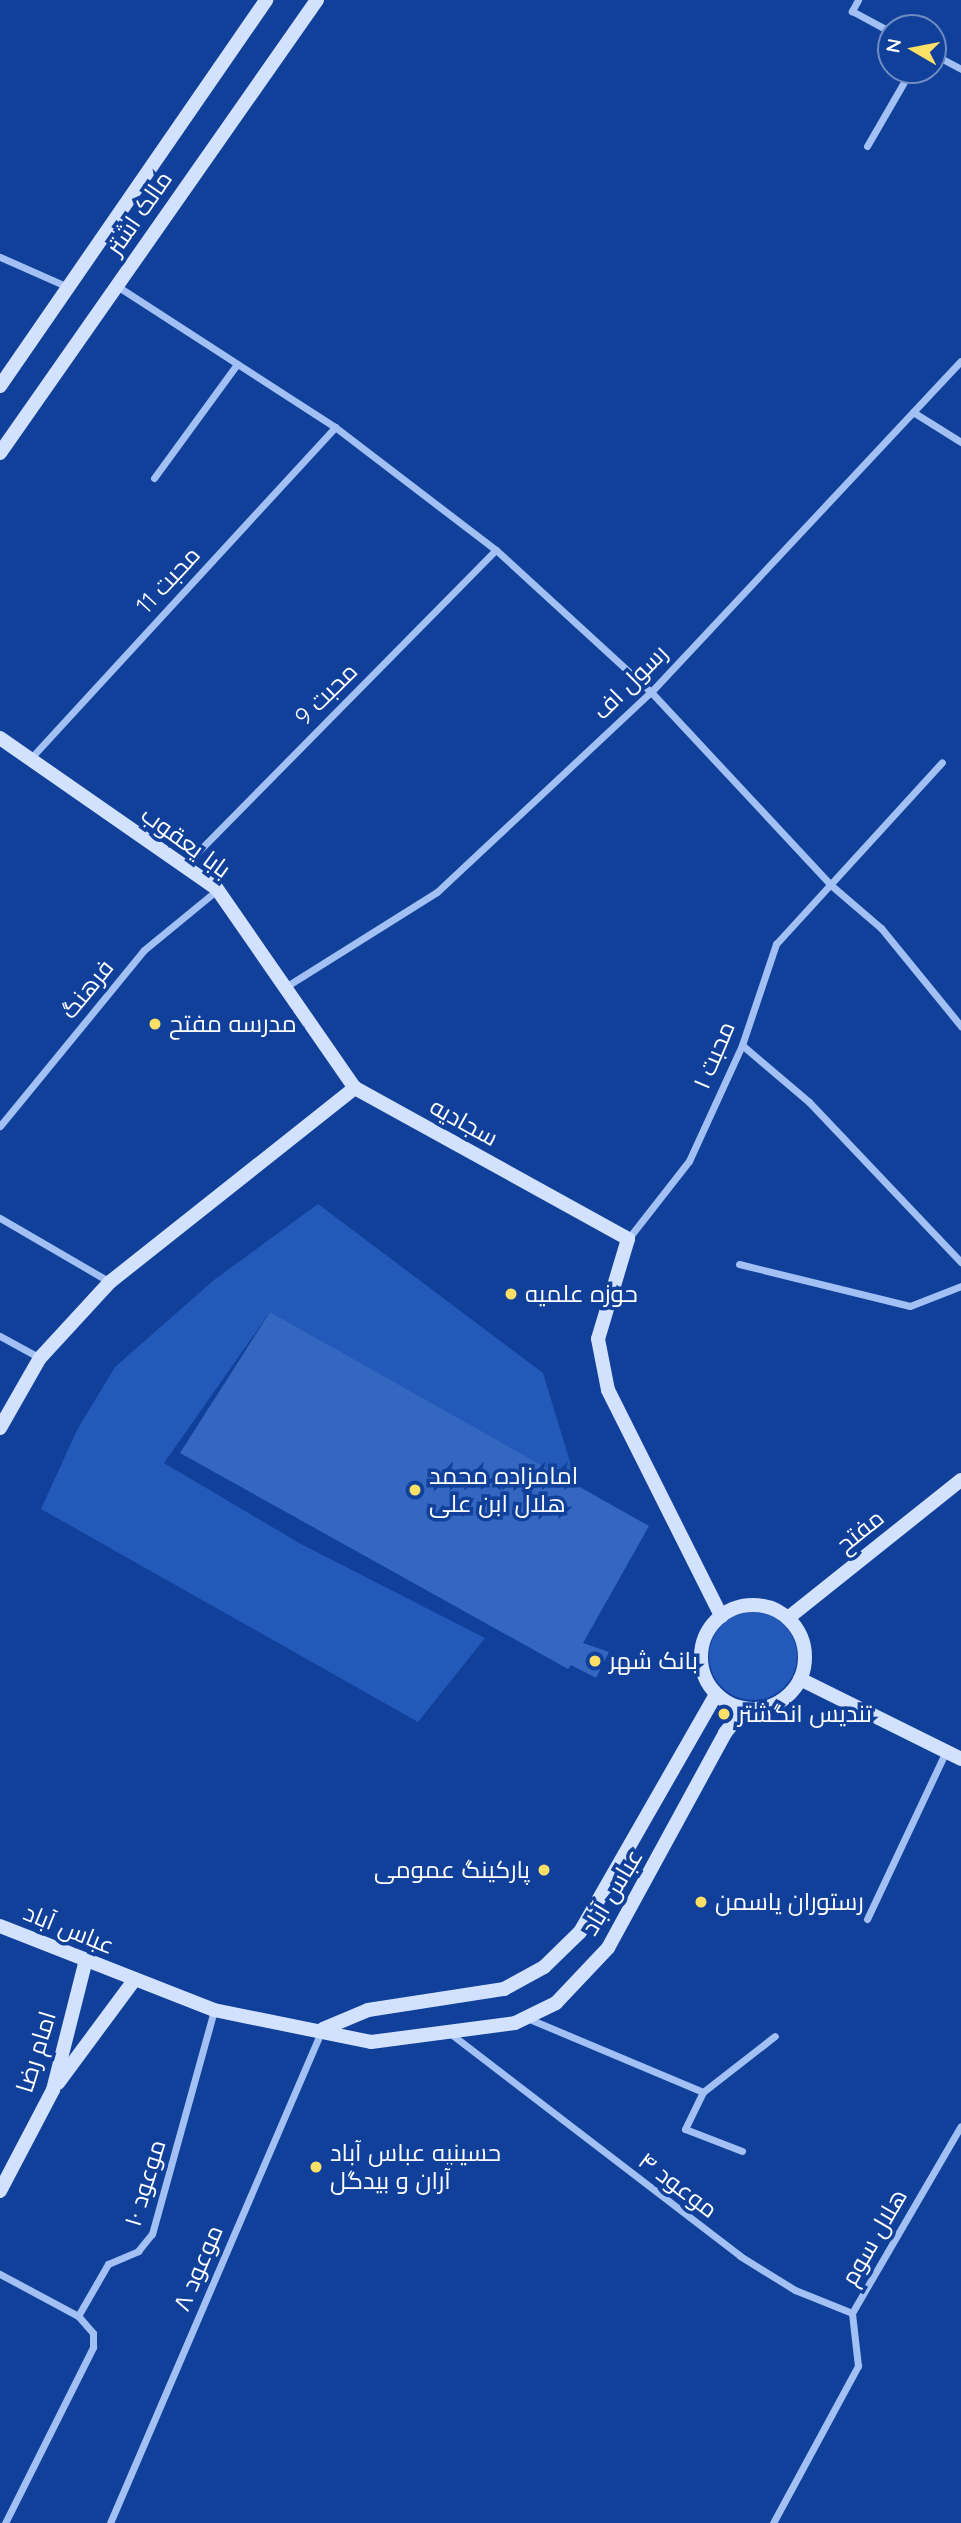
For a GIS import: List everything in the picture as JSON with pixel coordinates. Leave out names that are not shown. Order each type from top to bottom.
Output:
[{"type":"main road","name":"مالک اشتر","points":[[0,386],[265,0]]},
{"type":"main road","name":"مالک اشتر","points":[[0,453],[317,0]]},
{"type":"main road","name":"بابا یعقوب","points":[[0,737],[217,889],[288,986],[355,1088]]},
{"type":"main road","name":"سجادیه","points":[[355,1088],[628,1239]]},
{"type":"main road","points":[[0,1428],[40,1358],[110,1282],[355,1088]]},
{"type":"main road","points":[[628,1239],[598,1339],[608,1390],[721,1616]]},
{"type":"main road","name":"مفتح","points":[[788,1618],[961,1480]]},
{"type":"main road","points":[[755,1604],[788,1618],[804,1647],[800,1679],[784,1698],[762,1709],[729,1704],[716,1695],[704,1672],[702,1646],[721,1616],[755,1604]]},
{"type":"main road","points":[[800,1679],[961,1759]]},
{"type":"main road","name":"عباس آباد","points":[[323,2029],[368,2010],[504,1989],[544,1967],[580,1932],[716,1695]]},
{"type":"main road","name":"عباس آباد","points":[[0,1926],[214,2010],[323,2029],[371,2042],[451,2034],[526,2018],[556,2003],[608,1948],[725,1733],[737,1718],[762,1709]]},
{"type":"main road","name":"امام رضا","points":[[0,2191],[53,2090],[86,1960]]},
{"type":"main road","points":[[53,2090],[135,1979]]},
{"type":"street","points":[[858,0],[852,11],[877,24]]},
{"type":"street","points":[[867,146],[903,84]]},
{"type":"street","points":[[0,257],[68,287]]},
{"type":"street","points":[[116,285],[335,428],[496,550],[651,692],[832,886],[881,928],[961,1026]]},
{"type":"street","name":"رسول اف","points":[[288,986],[437,892],[651,692],[961,361]]},
{"type":"street","points":[[154,478],[237,364]]},
{"type":"street","points":[[913,412],[961,442]]},
{"type":"street","name":"محبت 11","points":[[30,759],[335,428]]},
{"type":"street","name":"محبت 9","points":[[184,866],[496,550]]},
{"type":"street","name":"محبت ۱","points":[[628,1239],[689,1161],[741,1045],[775,944],[832,886],[942,762]]},
{"type":"street","name":"فرهنگ","points":[[0,1126],[144,950],[217,889]]},
{"type":"street","points":[[741,1045],[809,1102],[961,1262]]},
{"type":"street","points":[[0,1218],[110,1282]]},
{"type":"street","points":[[739,1264],[910,1306],[961,1286]]},
{"type":"street","points":[[0,1336],[40,1358]]},
{"type":"street","points":[[867,1919],[946,1751]]},
{"type":"street","name":"موعود ۱۰","points":[[78,2316],[108,2264],[138,2251],[152,2234],[214,2010]]},
{"type":"street","points":[[526,2018],[703,2092]]},
{"type":"street","name":"موعود ۸","points":[[110,2523],[323,2029]]},
{"type":"street","name":"موعود ۴","points":[[451,2034],[740,2256],[795,2290],[852,2313]]},
{"type":"street","points":[[742,2151],[685,2129],[703,2092],[775,2036]]},
{"type":"street","name":"هلال سوم","points":[[773,2523],[858,2366],[852,2313],[961,2126]]},
{"type":"street","points":[[0,2274],[78,2316],[93,2333],[93,2347],[5,2523]]},
{"type":"shaded area","points":[[318,1204],[543,1373],[578,1488],[270,1312],[164,1463],[301,1544],[485,1638],[418,1722],[41,1509],[77,1430],[115,1367],[214,1280]]},
{"type":"shaded area","points":[[753,1612],[778,1619],[790,1631],[797,1656],[790,1681],[778,1693],[753,1700],[728,1693],[716,1681],[709,1656],[716,1631],[728,1619]]},
{"type":"building","name":"امامزاده محمد هلال ابن علی","points":[[270,1312],[649,1526],[583,1643],[609,1652],[596,1678],[571,1665],[568,1669],[180,1453]]},
{"type":"place","name":"مدرسه مفتح","points":[[155,1024]]},
{"type":"place","name":"حوزه علمیه","points":[[511,1294]]},
{"type":"place","name":"امامزاده محمد هلال ابن علی","points":[[415,1490]]},
{"type":"place","name":"بانک شهر","points":[[595,1661]]},
{"type":"place","name":"تندیس انگشتر","points":[[724,1714]]},
{"type":"place","name":"پارکینگ عمومی","points":[[544,1870]]},
{"type":"place","name":"رستوران یاسمن","points":[[701,1902]]},
{"type":"place","name":"حسینیه عباس آباد آران و بیدگل","points":[[316,2167]]}]
